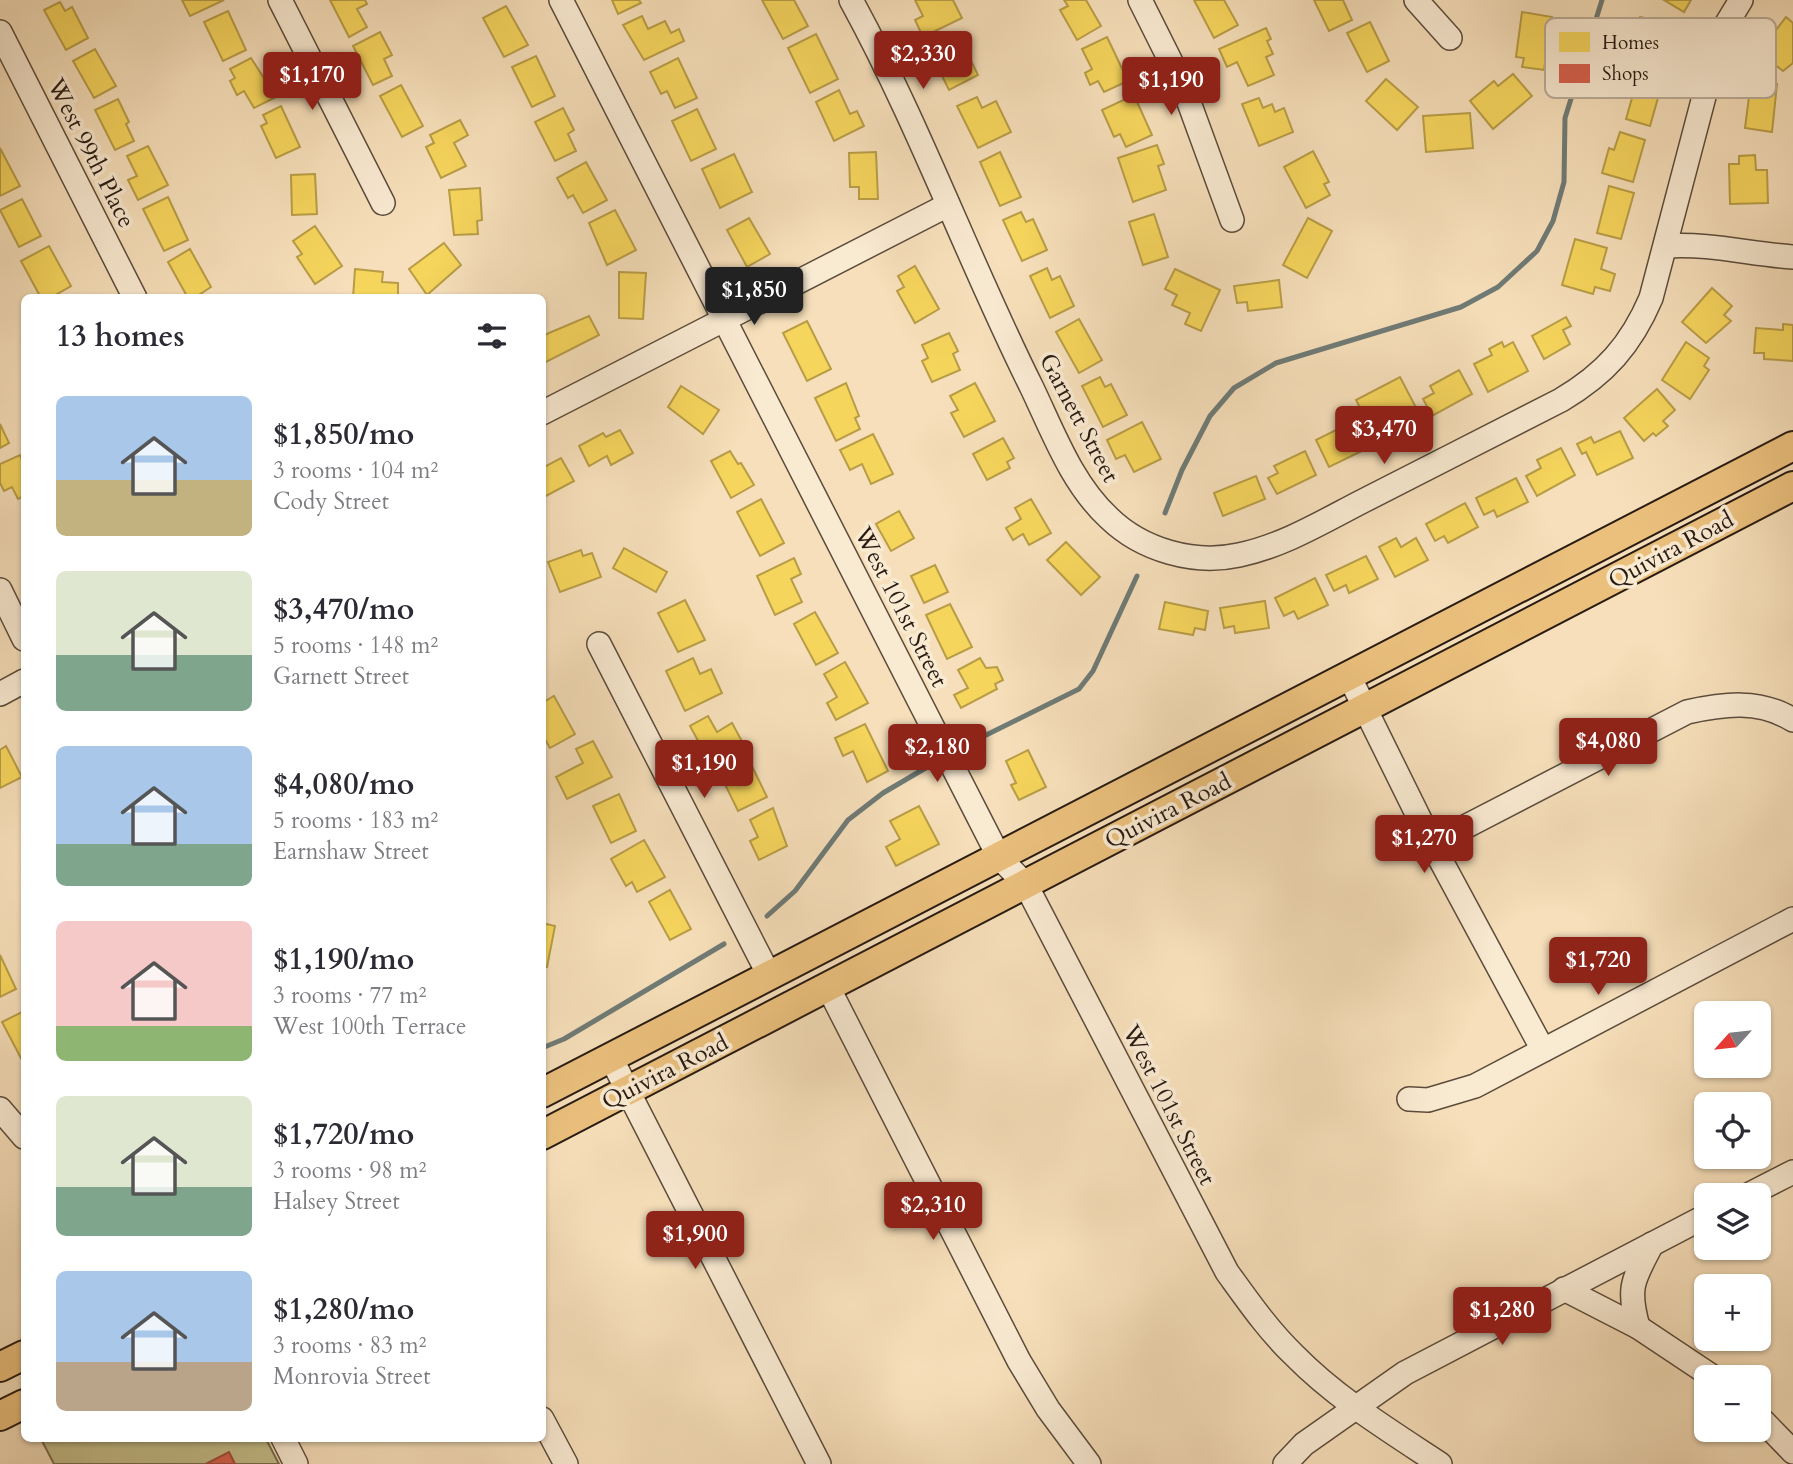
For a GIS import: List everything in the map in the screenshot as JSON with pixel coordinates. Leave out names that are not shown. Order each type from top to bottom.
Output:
[{"type":"main road","name":"Quivira Road","points":[[546,1091],[1793,446]]},
{"type":"main road","name":"Quivira Road","points":[[546,1133],[1793,486]]},
{"type":"main road","points":[[0,1367],[21,1356]]},
{"type":"main road","points":[[0,1416],[21,1406]]},
{"type":"street","points":[[280,0],[383,204]]},
{"type":"street","name":"West 101st Street","points":[[561,0],[999,857],[1026,885],[1227,1272],[1263,1322],[1292,1354],[1355,1406],[1440,1464]]},
{"type":"street","name":"Garnett Street","points":[[851,0],[915,126],[1002,328],[1087,494],[1108,518],[1134,537],[1192,557],[1224,558],[1268,548],[1588,384],[1615,360],[1639,328],[1666,246],[1704,98]]},
{"type":"street","points":[[1140,0],[1183,86],[1232,220]]},
{"type":"street","points":[[1416,0],[1450,38]]},
{"type":"street","name":"Garnett Street","points":[[1730,18],[1741,0]]},
{"type":"street","name":"West 99th Place","points":[[0,32],[133,294]]},
{"type":"street","points":[[546,410],[948,205]]},
{"type":"street","points":[[1666,246],[1702,244],[1741,253],[1793,257]]},
{"type":"street","points":[[0,590],[21,633]]},
{"type":"street","points":[[600,644],[769,975]]},
{"type":"street","points":[[1349,676],[1432,844],[1543,1050]]},
{"type":"street","points":[[0,694],[21,683]]},
{"type":"street","points":[[1432,844],[1687,712],[1729,703],[1763,707],[1793,720]]},
{"type":"street","points":[[1409,1099],[1428,1100],[1452,1095],[1793,919]]},
{"type":"street","points":[[828,987],[1019,1361],[1048,1409],[1089,1464]]},
{"type":"street","points":[[611,1058],[819,1464]]},
{"type":"street","points":[[0,1109],[21,1134]]},
{"type":"street","points":[[1771,1183],[1793,1172]]},
{"type":"street","points":[[1285,1464],[1304,1444],[1405,1373],[1694,1222]]},
{"type":"street","points":[[1638,1327],[1630,1297],[1637,1272],[1652,1244]]},
{"type":"street","points":[[1564,1289],[1638,1327],[1695,1365]]},
{"type":"street","points":[[546,1426],[566,1464]]},
{"type":"street","points":[[1771,1429],[1793,1452]]},
{"type":"street","points":[[285,1442],[296,1464]]},
{"type":"shaded area","points":[[43,1442],[268,1442],[279,1464],[235,1464],[228,1453],[206,1464],[54,1464]]},
{"type":"building: Homes","points":[[182,0],[224,0],[190,16]]},
{"type":"building: Homes","points":[[330,0],[365,0],[367,4],[357,9],[367,27],[349,37]]},
{"type":"building: Homes","points":[[612,0],[639,0],[641,3],[618,14]]},
{"type":"building: Homes","points":[[762,0],[794,0],[808,26],[783,39]]},
{"type":"building: Homes","points":[[915,0],[953,0],[962,18],[923,37],[915,20],[923,16]]},
{"type":"building: Homes","points":[[1064,0],[1086,0],[1101,26],[1077,40],[1060,10],[1068,6]]},
{"type":"building: Homes","points":[[1194,0],[1224,0],[1238,25],[1214,38]]},
{"type":"building: Homes","points":[[1314,0],[1343,0],[1352,20],[1329,31]]},
{"type":"building: Homes","points":[[1664,0],[1691,0],[1684,12]]},
{"type":"building: Homes","points":[[60,2],[65,11],[72,7],[88,38],[66,50],[44,10]]},
{"type":"building: Homes","points":[[506,6],[528,45],[504,57],[483,18]]},
{"type":"building: Homes","points":[[228,11],[246,50],[223,61],[204,22]]},
{"type":"building: Homes","points":[[1522,12],[1552,17],[1545,18],[1544,70],[1522,67],[1524,58],[1516,57]]},
{"type":"building: Homes","points":[[642,16],[648,29],[665,21],[671,33],[679,29],[684,41],[644,60],[623,25]]},
{"type":"building: Homes","points":[[1786,17],[1793,23],[1793,63],[1783,71],[1776,65],[1776,30]]},
{"type":"building: Homes","points":[[1370,22],[1389,61],[1367,72],[1347,33]]},
{"type":"building: Homes","points":[[1266,28],[1271,39],[1267,41],[1273,54],[1266,57],[1274,75],[1248,86],[1237,62],[1227,67],[1219,49]]},
{"type":"building: Homes","points":[[380,32],[392,55],[384,59],[392,76],[373,85],[353,46]]},
{"type":"building: Homes","points":[[816,34],[838,79],[810,93],[788,48]]},
{"type":"building: Homes","points":[[1107,37],[1128,81],[1104,92],[1098,81],[1090,85],[1085,73],[1092,69],[1082,49]]},
{"type":"building: Homes","points":[[960,38],[978,75],[949,90],[942,76],[947,73],[936,50]]},
{"type":"building: Homes","points":[[95,49],[116,86],[94,98],[73,61]]},
{"type":"building: Homes","points":[[536,56],[555,96],[532,107],[512,67]]},
{"type":"building: Homes","points":[[251,58],[276,97],[254,108],[244,91],[237,95],[230,81],[235,78],[230,69]]},
{"type":"building: Homes","points":[[678,58],[697,98],[675,108],[667,91],[661,94],[650,72]]},
{"type":"building: Homes","points":[[1513,74],[1532,96],[1493,129],[1470,101],[1494,81],[1498,86]]},
{"type":"building: Homes","points":[[1386,79],[1418,107],[1397,130],[1366,101]]},
{"type":"building: Homes","points":[[401,85],[423,126],[402,137],[380,96]]},
{"type":"building: Homes","points":[[839,90],[850,114],[857,111],[864,126],[834,141],[816,102]]},
{"type":"building: Homes","points":[[1134,95],[1152,135],[1126,147],[1120,134],[1114,137],[1102,110]]},
{"type":"building: Homes","points":[[977,97],[982,108],[996,101],[1011,132],[978,148],[957,106]]},
{"type":"building: Homes","points":[[1259,98],[1263,108],[1272,104],[1275,112],[1284,108],[1293,132],[1259,146],[1242,104]]},
{"type":"building: Homes","points":[[1632,98],[1658,98],[1650,126],[1626,119]]},
{"type":"building: Homes","points":[[1749,98],[1776,98],[1772,132],[1745,128]]},
{"type":"building: Homes","points":[[118,99],[134,141],[115,150],[95,110]]},
{"type":"building: Homes","points":[[281,106],[300,147],[276,158],[261,126],[267,123],[263,115]]},
{"type":"building: Homes","points":[[563,108],[574,130],[568,134],[576,151],[555,161],[535,122]]},
{"type":"building: Homes","points":[[697,109],[716,149],[691,161],[672,121]]},
{"type":"building: Homes","points":[[1470,113],[1473,148],[1426,152],[1423,116]]},
{"type":"building: Homes","points":[[460,120],[468,135],[454,143],[466,166],[441,178],[426,147],[434,143],[430,135]]},
{"type":"building: Homes","points":[[1620,132],[1645,140],[1633,182],[1602,173],[1609,148],[1614,150]]},
{"type":"building: Homes","points":[[1157,145],[1164,164],[1158,166],[1166,190],[1133,202],[1118,158]]},
{"type":"building: Homes","points":[[148,146],[168,185],[138,200],[128,180],[137,176],[127,156]]},
{"type":"building: Homes","points":[[0,148],[20,186],[0,196]]},
{"type":"building: Homes","points":[[1313,151],[1329,182],[1324,184],[1330,195],[1306,208],[1284,167]]},
{"type":"building: Homes","points":[[876,152],[878,199],[859,199],[859,187],[850,187],[849,153]]},
{"type":"building: Homes","points":[[1000,152],[1021,197],[1000,206],[980,162]]},
{"type":"building: Homes","points":[[734,154],[752,192],[720,208],[702,169]]},
{"type":"building: Homes","points":[[1755,155],[1756,170],[1767,170],[1768,203],[1730,204],[1729,164],[1739,164],[1739,156]]},
{"type":"building: Homes","points":[[586,162],[607,200],[583,213],[573,195],[568,198],[557,178]]},
{"type":"building: Homes","points":[[315,174],[317,214],[292,215],[291,175]]},
{"type":"building: Homes","points":[[1609,186],[1634,193],[1621,239],[1597,233]]},
{"type":"building: Homes","points":[[480,188],[482,220],[477,221],[478,234],[454,235],[449,190]]},
{"type":"building: Homes","points":[[168,197],[188,240],[164,251],[143,209]]},
{"type":"building: Homes","points":[[22,199],[41,236],[19,247],[0,210]]},
{"type":"building: Homes","points":[[615,210],[636,250],[607,265],[589,223]]},
{"type":"building: Homes","points":[[1021,212],[1026,222],[1033,219],[1047,250],[1022,261],[1003,220]]},
{"type":"building: Homes","points":[[1154,214],[1168,257],[1143,265],[1129,222]]},
{"type":"building: Homes","points":[[749,218],[770,254],[747,267],[727,230]]},
{"type":"building: Homes","points":[[1308,218],[1332,231],[1307,278],[1283,265]]},
{"type":"building: Homes","points":[[315,226],[342,266],[315,284],[297,257],[302,254],[293,241]]},
{"type":"building: Homes","points":[[1575,239],[1607,248],[1601,269],[1615,274],[1610,291],[1595,287],[1593,294],[1562,285]]},
{"type":"building: Homes","points":[[444,243],[461,265],[428,294],[409,269]]},
{"type":"building: Homes","points":[[49,246],[71,286],[57,294],[39,294],[21,261]]},
{"type":"building: Homes","points":[[190,249],[211,287],[200,294],[186,294],[168,262]]},
{"type":"building: Homes","points":[[915,266],[939,309],[915,323],[897,291],[904,287],[898,276]]},
{"type":"building: Homes","points":[[1047,268],[1052,280],[1060,276],[1074,306],[1050,318],[1030,276]]},
{"type":"building: Homes","points":[[355,269],[383,272],[382,282],[398,283],[398,294],[353,294]]},
{"type":"building: Homes","points":[[1175,269],[1220,290],[1201,331],[1185,324],[1190,313],[1172,305],[1177,295],[1165,289]]},
{"type":"building: Homes","points":[[619,272],[646,273],[643,319],[619,318]]},
{"type":"building: Homes","points":[[1279,280],[1282,307],[1248,311],[1247,302],[1237,303],[1234,286]]},
{"type":"building: Homes","points":[[1712,288],[1732,306],[1724,315],[1731,321],[1706,343],[1682,322]]},
{"type":"building: Homes","points":[[589,316],[599,335],[546,362],[546,334]]},
{"type":"building: Homes","points":[[1566,317],[1571,326],[1563,330],[1570,344],[1544,359],[1532,336]]},
{"type":"building: Homes","points":[[1079,319],[1102,360],[1079,373],[1056,332]]},
{"type":"building: Homes","points":[[807,321],[831,369],[807,381],[783,333]]},
{"type":"building: Homes","points":[[1783,324],[1793,325],[1793,361],[1764,359],[1764,353],[1754,353],[1756,328],[1783,330]]},
{"type":"building: Homes","points":[[949,333],[958,351],[953,354],[960,370],[932,382],[922,361],[928,358],[922,345]]},
{"type":"building: Homes","points":[[1502,342],[1504,347],[1513,342],[1528,371],[1488,392],[1474,364],[1492,355],[1489,349]]},
{"type":"building: Homes","points":[[1686,342],[1709,358],[1704,366],[1709,370],[1690,399],[1662,380]]},
{"type":"building: Homes","points":[[1459,370],[1472,394],[1432,416],[1423,399],[1434,393],[1430,386]]},
{"type":"building: Homes","points":[[1100,377],[1105,387],[1111,384],[1127,415],[1103,427],[1082,386]]},
{"type":"building: Homes","points":[[1400,377],[1423,421],[1405,430],[1400,422],[1374,435],[1356,400]]},
{"type":"building: Homes","points":[[846,383],[859,416],[855,418],[860,429],[836,441],[815,398]]},
{"type":"building: Homes","points":[[975,383],[995,421],[964,437],[951,413],[958,410],[950,396]]},
{"type":"building: Homes","points":[[681,386],[719,410],[703,434],[668,407]]},
{"type":"building: Homes","points":[[1657,389],[1675,410],[1663,421],[1668,426],[1656,436],[1653,433],[1644,441],[1624,418]]},
{"type":"building: Homes","points":[[1354,421],[1368,448],[1329,467],[1316,440]]},
{"type":"building: Homes","points":[[1142,422],[1161,459],[1134,472],[1125,455],[1116,459],[1107,440]]},
{"type":"building: Homes","points":[[0,424],[9,443],[0,448]]},
{"type":"building: Homes","points":[[620,430],[633,453],[611,465],[607,456],[589,466],[579,446],[603,433],[606,437]]},
{"type":"building: Homes","points":[[1620,431],[1633,458],[1597,475],[1586,452],[1582,454],[1577,444],[1591,437],[1594,443]]},
{"type":"building: Homes","points":[[873,434],[893,474],[871,484],[862,464],[850,470],[840,450]]},
{"type":"building: Homes","points":[[1003,438],[1014,458],[1007,462],[1010,468],[987,480],[973,454]]},
{"type":"building: Homes","points":[[1561,448],[1575,475],[1537,496],[1526,476],[1541,468],[1537,460]]},
{"type":"building: Homes","points":[[730,451],[754,485],[731,498],[711,461]]},
{"type":"building: Homes","points":[[1305,451],[1316,475],[1277,494],[1268,478],[1278,473],[1274,466]]},
{"type":"building: Homes","points":[[20,455],[21,498],[18,499],[12,487],[4,491],[0,483],[0,464]]},
{"type":"building: Homes","points":[[561,458],[574,481],[546,496],[546,466]]},
{"type":"building: Homes","points":[[1256,476],[1265,499],[1223,516],[1214,493]]},
{"type":"building: Homes","points":[[1516,478],[1528,502],[1497,517],[1494,510],[1484,515],[1476,498]]},
{"type":"building: Homes","points":[[761,499],[784,543],[760,556],[737,512]]},
{"type":"building: Homes","points":[[1031,499],[1051,533],[1029,545],[1023,534],[1013,540],[1006,528],[1021,519],[1015,508]]},
{"type":"building: Homes","points":[[1465,503],[1478,527],[1448,543],[1444,536],[1435,541],[1426,524]]},
{"type":"building: Homes","points":[[899,511],[914,538],[891,551],[876,524]]},
{"type":"building: Homes","points":[[1396,538],[1401,547],[1416,538],[1428,560],[1395,577],[1379,547]]},
{"type":"building: Homes","points":[[1066,542],[1100,577],[1081,595],[1047,560]]},
{"type":"building: Homes","points":[[624,548],[667,572],[656,592],[613,568]]},
{"type":"building: Homes","points":[[581,550],[583,556],[592,553],[601,577],[560,592],[548,562]]},
{"type":"building: Homes","points":[[1366,556],[1378,579],[1349,593],[1346,585],[1334,591],[1326,575]]},
{"type":"building: Homes","points":[[794,558],[801,574],[791,579],[802,602],[775,615],[757,576]]},
{"type":"building: Homes","points":[[935,565],[948,592],[924,603],[911,576]]},
{"type":"building: Homes","points":[[1315,578],[1328,605],[1298,619],[1294,611],[1284,616],[1275,598]]},
{"type":"building: Homes","points":[[685,600],[705,640],[678,652],[658,613]]},
{"type":"building: Homes","points":[[1265,601],[1269,628],[1235,633],[1234,626],[1224,628],[1220,608]]},
{"type":"building: Homes","points":[[1165,602],[1208,611],[1205,630],[1195,628],[1193,635],[1159,629]]},
{"type":"building: Homes","points":[[950,604],[972,647],[947,659],[926,615]]},
{"type":"building: Homes","points":[[815,612],[838,653],[816,665],[794,624]]},
{"type":"building: Homes","points":[[693,658],[700,674],[711,669],[722,693],[685,711],[666,671]]},
{"type":"building: Homes","points":[[980,658],[986,668],[997,667],[1003,680],[995,684],[997,689],[961,708],[954,695],[968,688],[958,670]]},
{"type":"building: Homes","points":[[845,662],[868,703],[836,720],[827,703],[837,697],[824,674]]},
{"type":"building: Homes","points":[[554,696],[575,734],[550,748],[546,741],[546,701]]},
{"type":"building: Homes","points":[[708,716],[717,732],[732,723],[744,745],[710,763],[690,726]]},
{"type":"building: Homes","points":[[865,724],[888,771],[867,782],[853,751],[843,756],[835,738]]},
{"type":"building: Homes","points":[[593,741],[612,777],[567,799],[556,777],[583,763],[576,749]]},
{"type":"building: Homes","points":[[6,746],[21,778],[0,788],[0,750]]},
{"type":"building: Homes","points":[[1028,750],[1046,787],[1019,800],[1011,785],[1016,783],[1006,761]]},
{"type":"building: Homes","points":[[747,756],[767,797],[738,811],[718,770]]},
{"type":"building: Homes","points":[[619,794],[636,831],[611,843],[593,806]]},
{"type":"building: Homes","points":[[919,806],[939,844],[896,866],[886,847],[900,839],[890,821]]},
{"type":"building: Homes","points":[[773,808],[787,846],[759,860],[750,841],[758,837],[750,820]]},
{"type":"building: Homes","points":[[644,840],[665,877],[637,892],[632,882],[626,886],[611,859]]},
{"type":"building: Homes","points":[[670,890],[691,929],[670,940],[649,902]]},
{"type":"building: Homes","points":[[546,924],[555,926],[546,967]]},
{"type":"building: Homes","points":[[0,955],[16,989],[0,997]]},
{"type":"building: Homes","points":[[21,1012],[21,1058],[2,1022]]},
{"type":"building: Shops","points":[[229,1452],[235,1464],[206,1464]]},
{"type":"waterway","points":[[1596,18],[1602,0]]},
{"type":"waterway","points":[[1165,513],[1182,470],[1210,416],[1234,388],[1276,363],[1461,307],[1498,287],[1537,251],[1553,221],[1564,182],[1565,118],[1571,98]]},
{"type":"waterway","points":[[964,746],[1079,689],[1093,671],[1137,576]]},
{"type":"waterway","points":[[767,916],[795,891],[848,820],[883,793],[929,766]]},
{"type":"waterway","points":[[546,1046],[564,1039],[724,944]]}]
